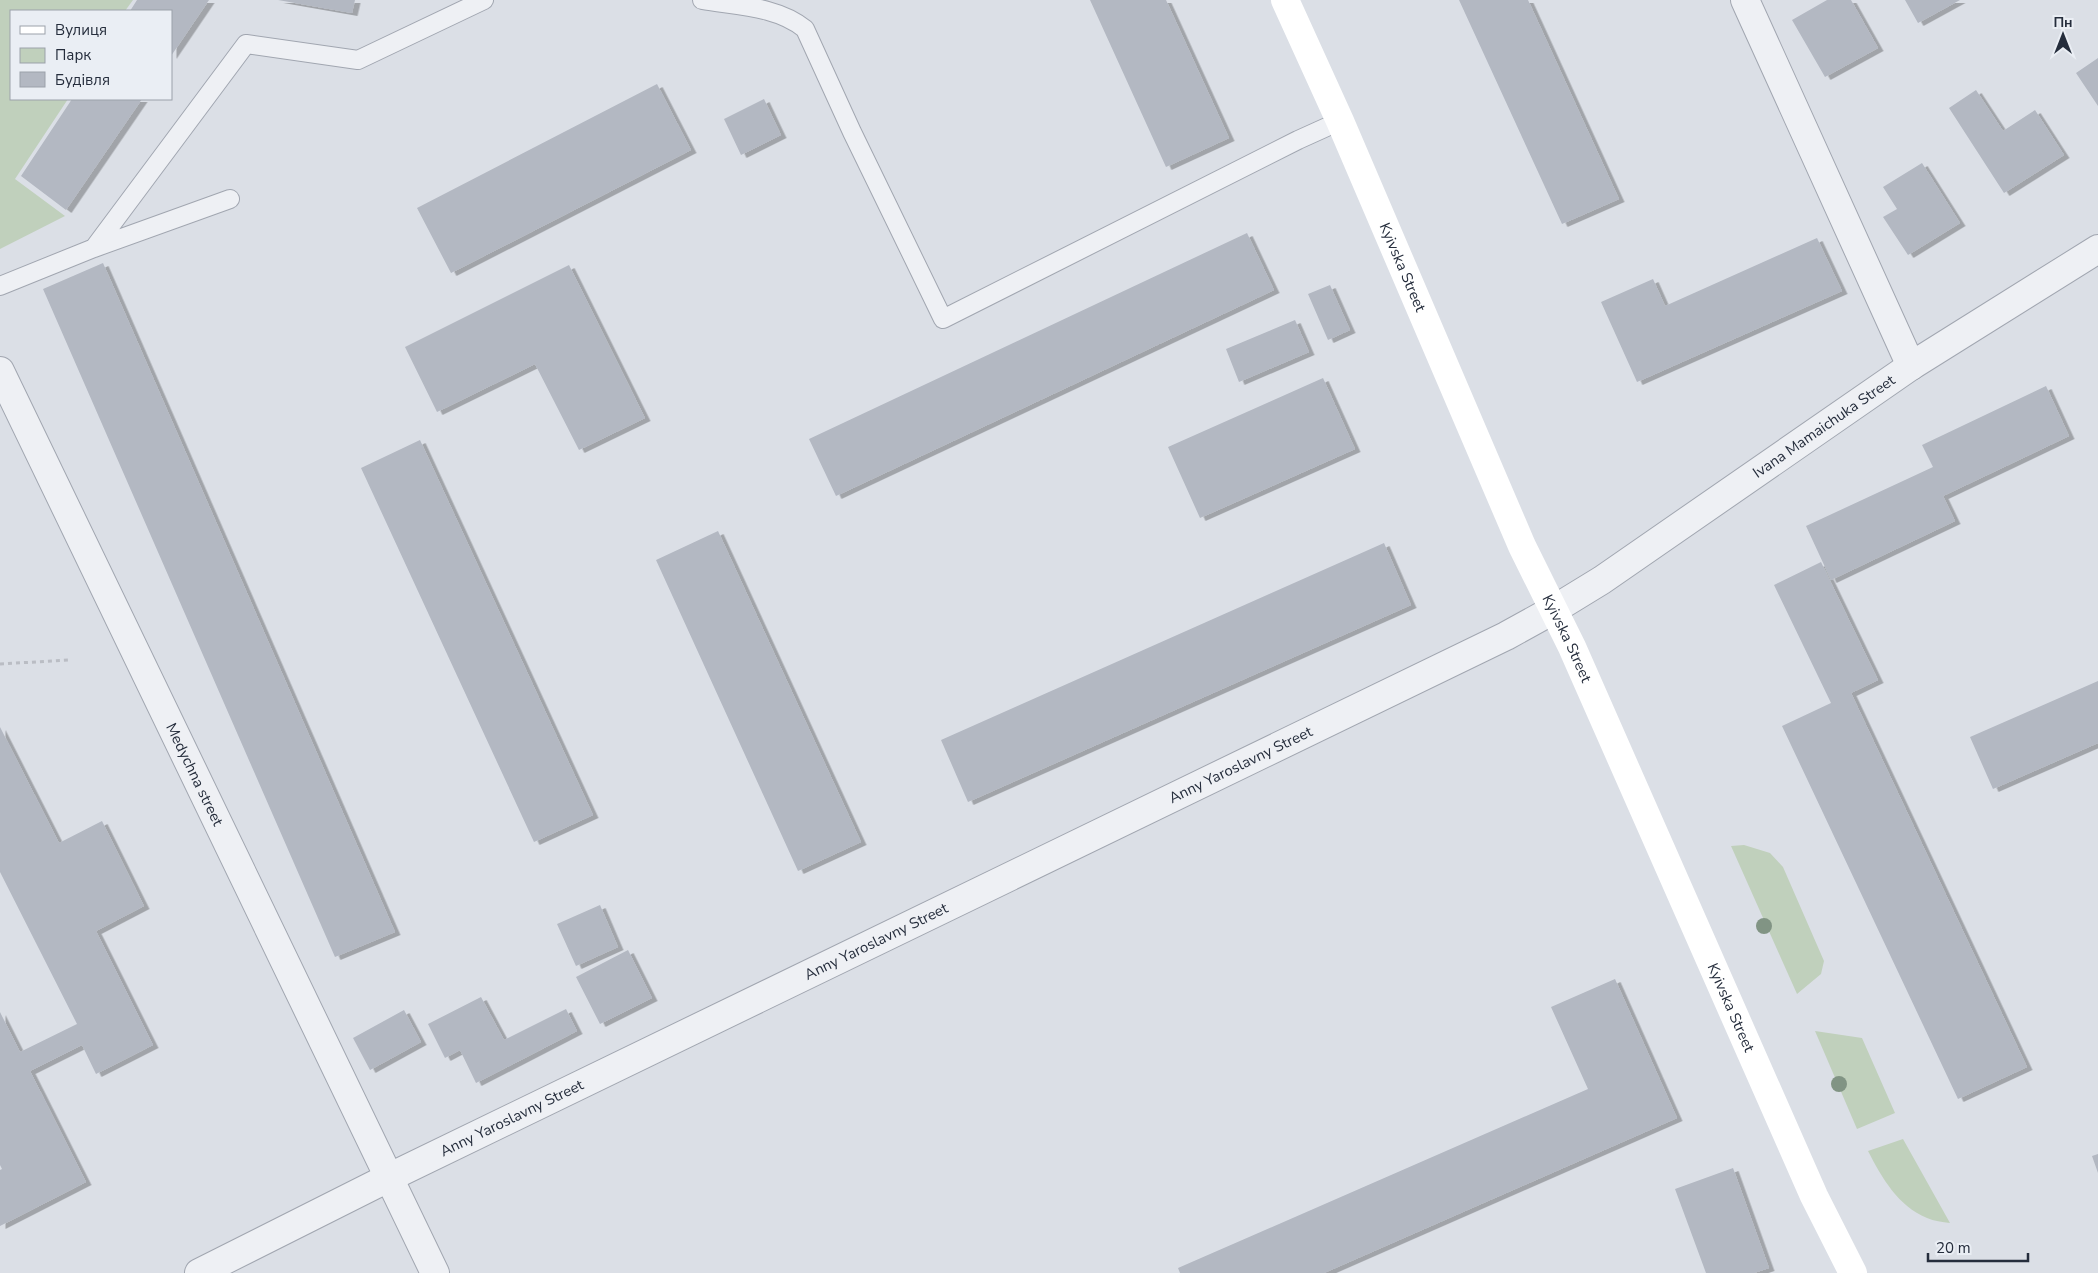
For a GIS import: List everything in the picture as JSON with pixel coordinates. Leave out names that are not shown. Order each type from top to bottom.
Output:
[{"type":"main road","name":"Kyivska Street","points":[[1285,0],[1340,121],[1522,546],[1572,646],[1814,1196],[1853,1273]]},
{"type":"street","points":[[1752,2],[1912,366]]},
{"type":"street","name":"Ivana Mamaichuka Street","points":[[1553,610],[1602,580],[1912,366],[2098,249]]},
{"type":"street","name":"Medychna street","points":[[0,370],[435,1273]]},
{"type":"street","name":"Anny Yaroslavny Street","points":[[199,1273],[388,1178],[1506,636],[1553,610]]},
{"type":"lane","points":[[94,248],[246,44],[358,60],[484,0]]},
{"type":"lane","points":[[702,0],[777,12],[794,19],[805,29],[852,132],[943,319],[1298,140],[1340,121]]},
{"type":"lane","points":[[0,286],[94,248],[230,199]]},
{"type":"path","points":[[0,664],[69,660]]},
{"type":"green space","points":[[0,0],[133,0],[126,10],[10,10],[10,100],[67,100],[15,179],[65,216],[0,249]]},
{"type":"green space","points":[[1744,845],[1770,853],[1783,867],[1824,961],[1821,974],[1797,994],[1731,846]]},
{"type":"green space","points":[[1815,1031],[1862,1038],[1895,1113],[1857,1129]]},
{"type":"green space","points":[[1903,1139],[1950,1223],[1927,1218],[1899,1199],[1885,1181],[1868,1151]]},
{"type":"building","points":[[137,0],[209,0],[172,55],[172,10],[131,10]]},
{"type":"building","points":[[278,0],[355,0],[352,13]]},
{"type":"building","points":[[1090,0],[1166,0],[1229,138],[1166,167]]},
{"type":"building","points":[[1459,0],[1528,0],[1619,199],[1562,224]]},
{"type":"building","points":[[1827,0],[1851,0],[1878,48],[1825,77],[1792,20]]},
{"type":"building","points":[[1905,0],[1960,0],[1918,23]]},
{"type":"building","points":[[2098,58],[2098,106],[2076,73]]},
{"type":"building","points":[[657,84],[691,150],[451,273],[417,208]]},
{"type":"building","points":[[1976,90],[2003,131],[2035,110],[2064,155],[2004,193],[1949,108]]},
{"type":"building","points":[[764,99],[781,135],[741,155],[724,119]]},
{"type":"building","points":[[71,100],[141,100],[66,210],[21,176]]},
{"type":"building","points":[[1922,163],[1960,223],[1908,255],[1883,217],[1897,209],[1883,187]]},
{"type":"building","points":[[1247,233],[1274,290],[836,496],[809,439]]},
{"type":"building","points":[[1817,238],[1842,291],[1637,382],[1601,302],[1653,279],[1665,306]]},
{"type":"building","points":[[103,263],[395,932],[335,957],[43,289]]},
{"type":"building","points":[[569,265],[645,418],[579,450],[535,364],[437,412],[405,347]]},
{"type":"building","points":[[1330,285],[1350,330],[1328,340],[1308,294]]},
{"type":"building","points":[[1295,320],[1309,352],[1239,382],[1226,349]]},
{"type":"building","points":[[1323,378],[1355,449],[1200,518],[1168,447]]},
{"type":"building","points":[[2046,386],[2069,436],[1943,496],[1955,521],[1831,580],[1806,526],[1933,467],[1922,445]]},
{"type":"building","points":[[420,440],[593,815],[534,842],[361,468]]},
{"type":"building","points":[[718,531],[861,842],[798,871],[656,560]]},
{"type":"building","points":[[1384,543],[1411,605],[968,802],[941,740]]},
{"type":"building","points":[[1821,562],[1878,680],[1851,693],[2027,1067],[1958,1099],[1782,726],[1831,703],[1774,585]]},
{"type":"building","points":[[2098,681],[2098,743],[1993,789],[1970,737]]},
{"type":"building","points":[[0,727],[59,843],[102,821],[144,906],[96,931],[153,1045],[96,1074],[82,1045],[30,1071],[86,1182],[0,1226],[0,1170],[2,1169],[0,1165],[0,1012],[20,1052],[77,1024],[0,872]]},
{"type":"building","points":[[600,905],[618,947],[576,966],[557,924]]},
{"type":"building","points":[[628,950],[652,998],[600,1024],[576,977]]},
{"type":"building","points":[[1615,979],[1677,1118],[1324,1273],[1180,1273],[1178,1268],[1588,1089],[1551,1007]]},
{"type":"building","points":[[481,997],[504,1040],[566,1009],[577,1031],[476,1083],[460,1050],[445,1058],[428,1024]]},
{"type":"building","points":[[404,1010],[421,1042],[370,1070],[353,1038]]},
{"type":"building","points":[[2098,1154],[2098,1173],[2092,1156]]},
{"type":"building","points":[[1733,1168],[1769,1268],[1754,1273],[1706,1273],[1675,1189]]}]
